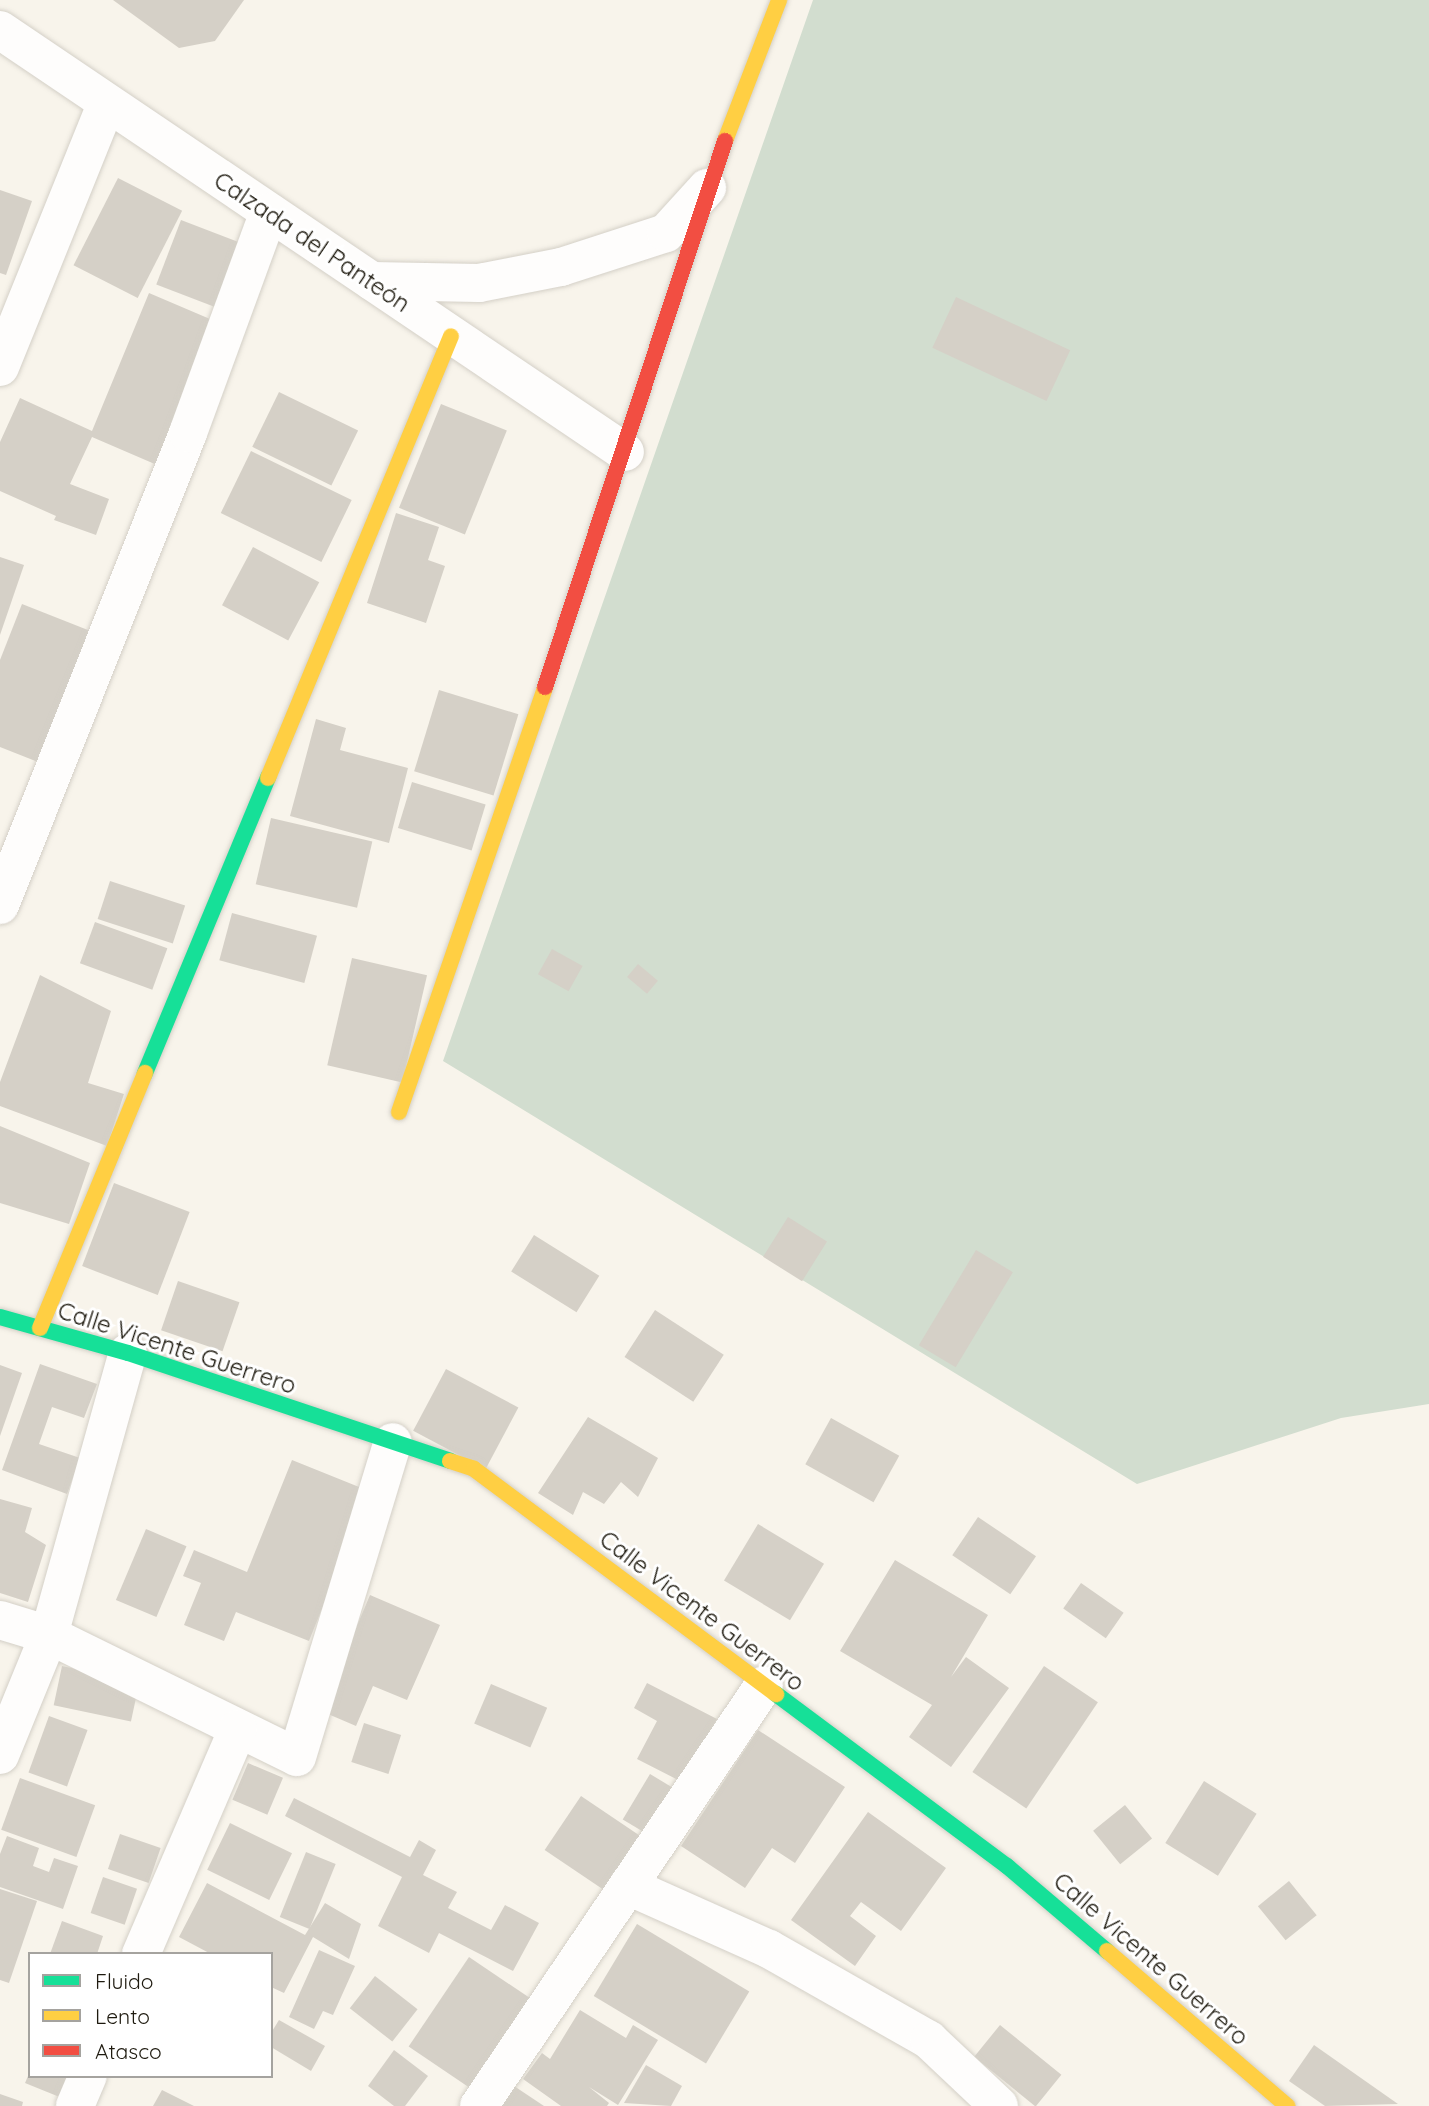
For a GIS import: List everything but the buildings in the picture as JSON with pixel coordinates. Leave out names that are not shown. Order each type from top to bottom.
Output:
[{"type":"street","points":[[399,1112],[625,452],[707,188],[779,0]]},
{"type":"street","name":"Calzada del Panteón","points":[[0,30],[625,452]]},
{"type":"street","points":[[0,367],[106,104]]},
{"type":"street","points":[[372,281],[479,283],[561,267],[666,233],[707,188]]},
{"type":"street","points":[[0,905],[188,433],[269,212]]},
{"type":"street","points":[[40,1328],[451,336]]},
{"type":"street","name":"Calle Vicente Guerrero","points":[[0,1317],[128,1353],[474,1469],[1007,1866],[1287,2106]]},
{"type":"street","points":[[0,1755],[49,1636],[128,1353]]},
{"type":"street","points":[[0,1620],[49,1636],[297,1757],[393,1442]]},
{"type":"street","points":[[479,2106],[764,1685]]},
{"type":"street","points":[[142,1952],[238,1729]]},
{"type":"street","points":[[628,1886],[769,1949],[929,2040],[999,2106]]},
{"type":"street","points":[[75,2106],[87,2078]]},
{"type":"green space","points":[[813,0],[1429,0],[1429,1404],[1341,1418],[1137,1484],[443,1061]]},
{"type":"traffic: fast","points":[[145,1073],[268,778]]},
{"type":"traffic: fast","points":[[0,1317],[128,1353],[450,1461]]},
{"type":"traffic: fast","points":[[776,1694],[1007,1866],[1107,1951]]},
{"type":"traffic: slow","points":[[725,141],[779,0]]},
{"type":"traffic: slow","points":[[268,778],[451,336]]},
{"type":"traffic: slow","points":[[399,1112],[545,687]]},
{"type":"traffic: slow","points":[[40,1328],[145,1073]]},
{"type":"traffic: slow","points":[[450,1461],[474,1469],[776,1694]]},
{"type":"traffic: slow","points":[[1107,1951],[1287,2106]]},
{"type":"traffic: jam","points":[[545,687],[725,141]]}]
